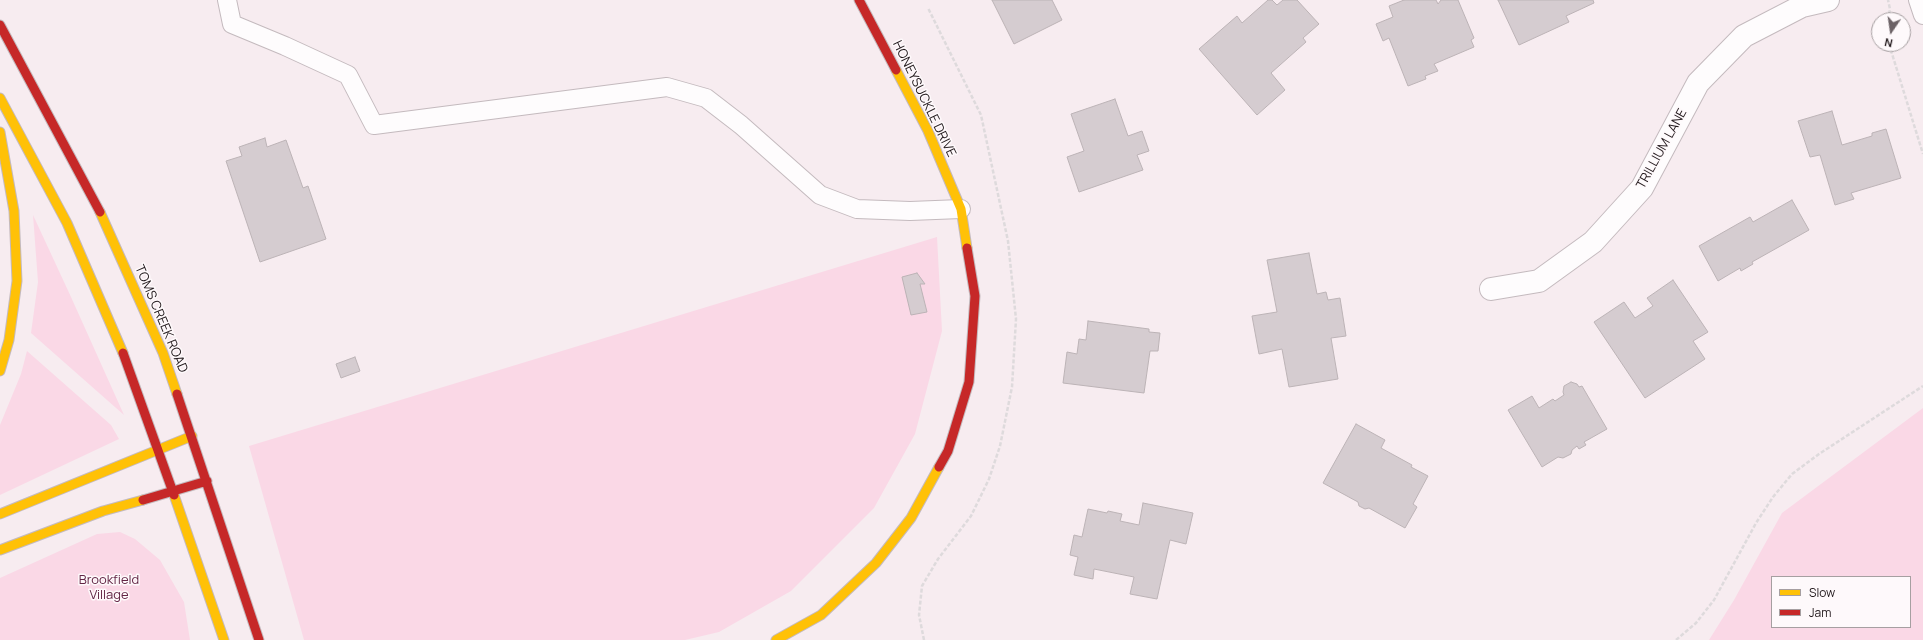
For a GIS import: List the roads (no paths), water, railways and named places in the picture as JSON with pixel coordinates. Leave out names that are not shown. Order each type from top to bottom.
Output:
[{"type":"main road","name":"HONEYSUCKLE DRIVE","points":[[776,640],[821,615],[876,563],[911,518],[948,451],[969,382],[975,296],[961,209],[928,131],[859,0]]},
{"type":"main road","name":"TOMS CREEK ROAD","points":[[0,25],[99,209],[163,353],[259,640]]},
{"type":"main road","points":[[0,98],[67,223],[129,366],[224,640]]},
{"type":"main road","points":[[0,132],[14,211],[17,281],[9,340],[0,371]]},
{"type":"main road","points":[[0,514],[192,436]]},
{"type":"main road","points":[[0,550],[103,511],[207,481]]},
{"type":"street","name":"TRILLIUM LANE","points":[[1491,289],[1539,281],[1593,242],[1642,188],[1698,83],[1744,36],[1802,6],[1828,0]]},
{"type":"lane","points":[[227,0],[232,24],[285,46],[348,76],[374,125],[667,87],[706,98],[741,125],[820,195],[857,209],[910,212],[961,209]]},
{"type":"lane","points":[[1918,0],[1923,15]]},
{"type":"park label","name":"Brookfield Village","points":[[109,588]]}]
